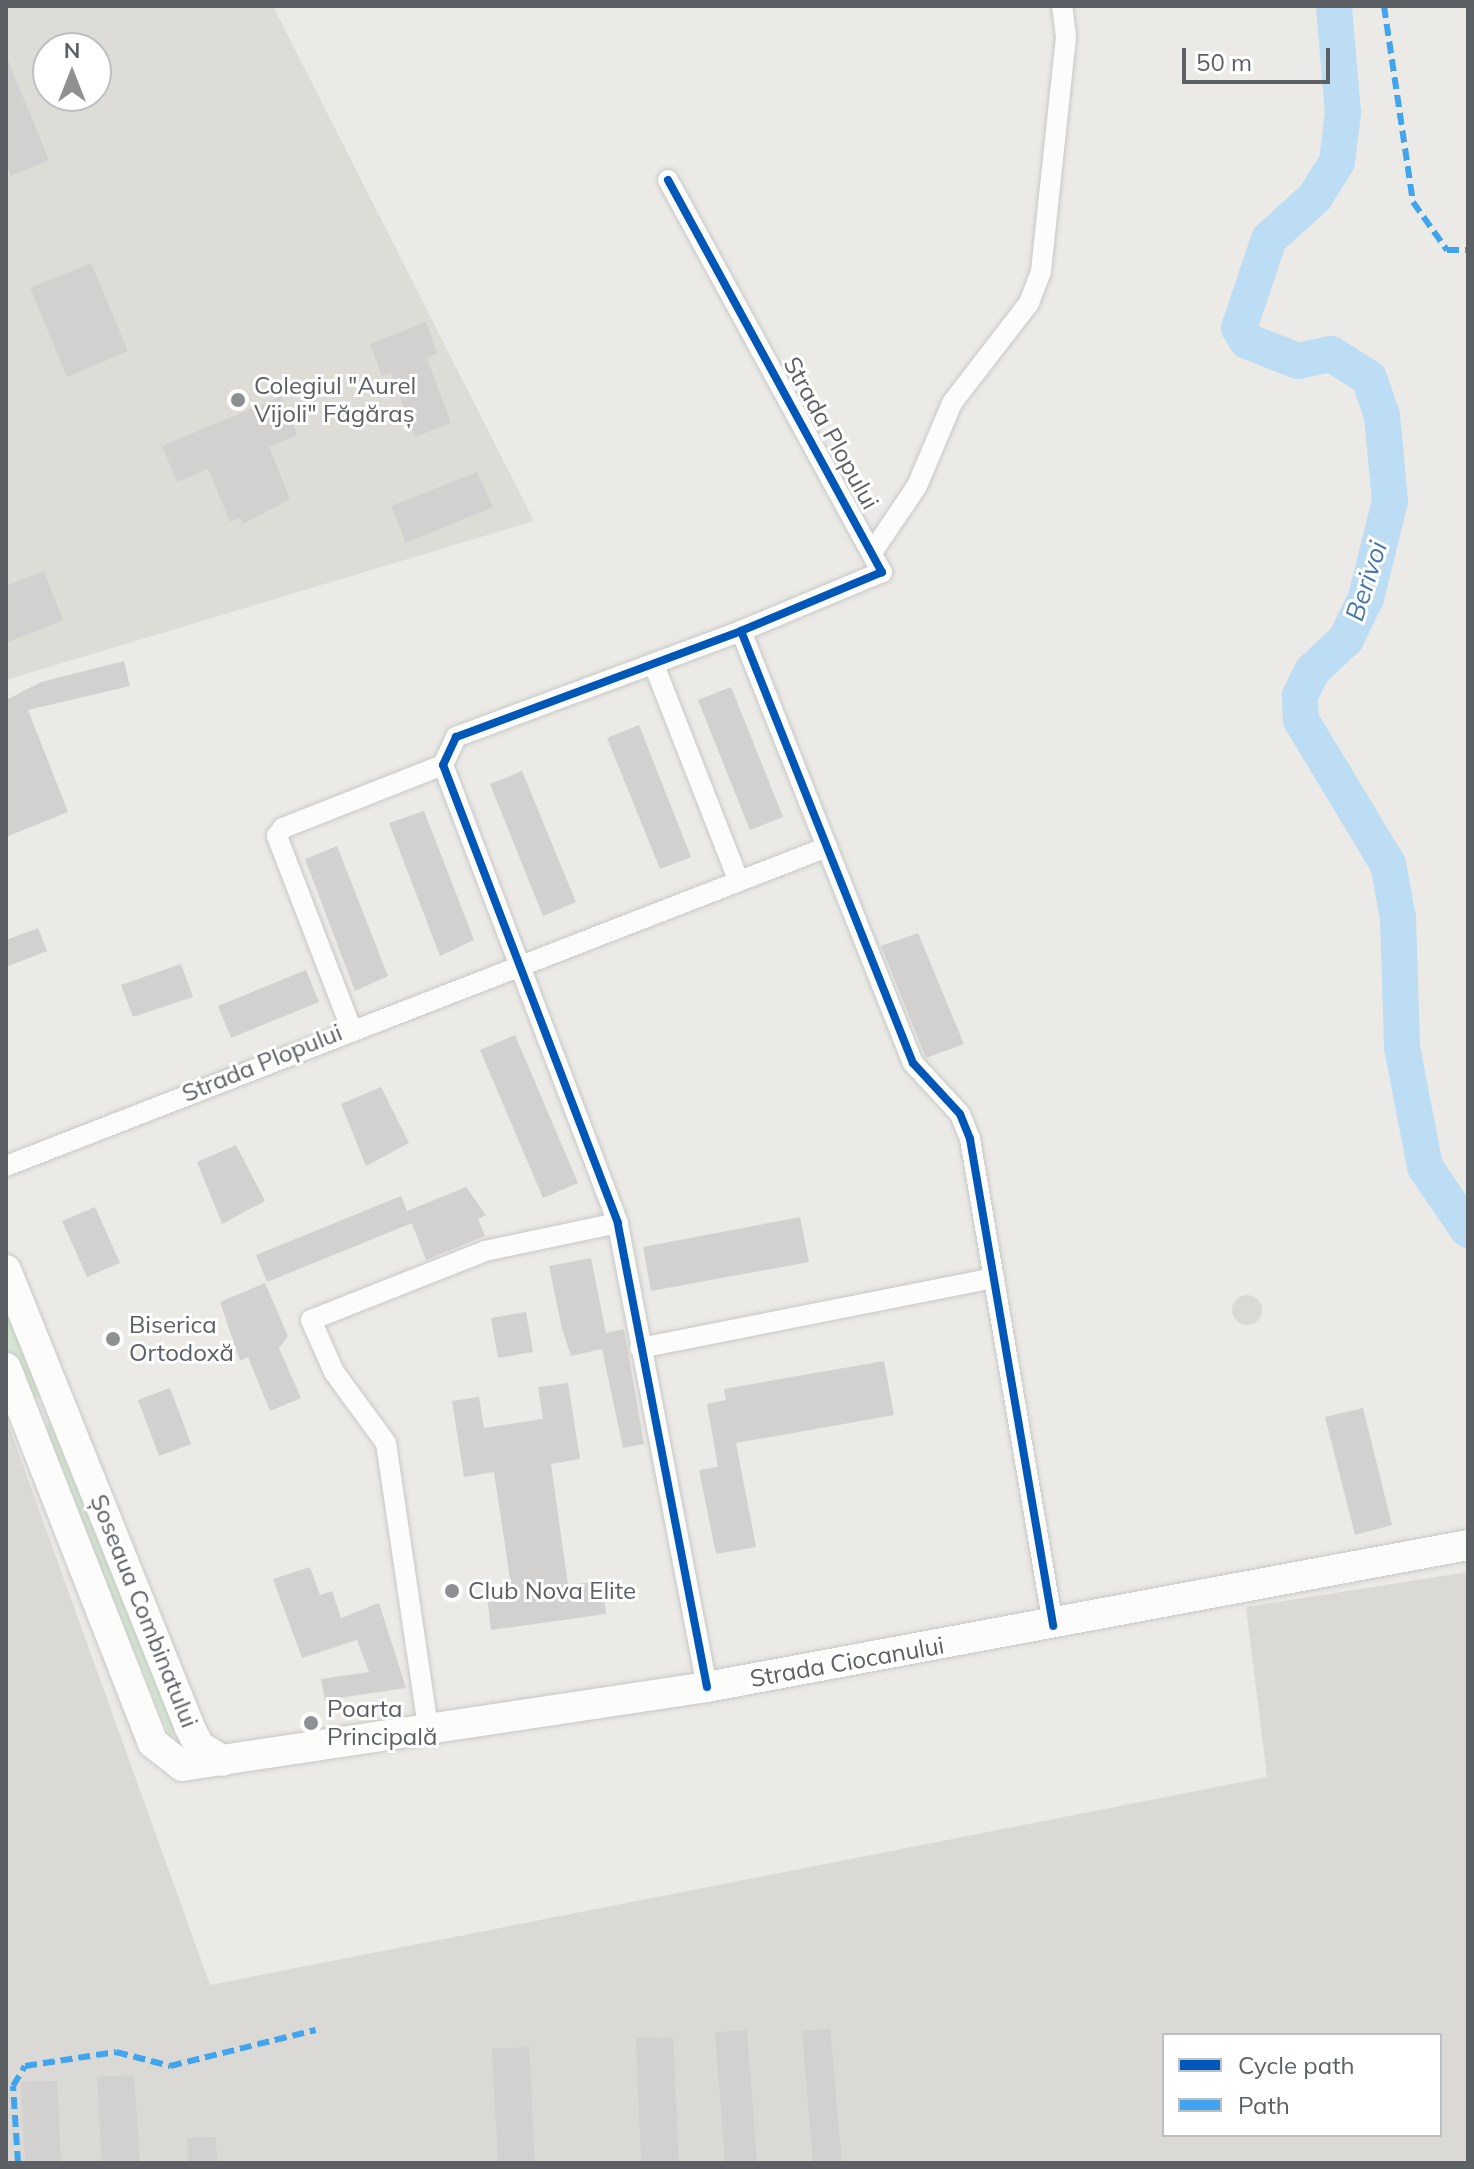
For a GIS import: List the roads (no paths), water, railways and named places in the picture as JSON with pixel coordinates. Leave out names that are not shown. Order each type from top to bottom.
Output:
[{"type":"main road","name":"Șoseaua Combinatului","points":[[6,1270],[189,1726],[199,1746],[223,1761]]},
{"type":"main road","name":"Șoseaua Combinatului","points":[[6,1368],[153,1743],[182,1766],[223,1761]]},
{"type":"main road","points":[[27,1421],[62,1407]]},
{"type":"main road","name":"Strada Ciocanului","points":[[223,1761],[429,1734],[707,1687],[1053,1626],[1468,1545]]},
{"type":"street","points":[[351,1028],[277,836],[283,828],[443,765],[456,737],[654,665],[882,572],[873,551],[917,486],[952,403],[1029,303],[1041,271],[1063,66],[1062,6]]},
{"type":"street","name":"Strada Plopului","points":[[668,180],[873,551]]},
{"type":"street","points":[[741,631],[913,1063],[960,1114],[970,1139],[1053,1626]]},
{"type":"street","points":[[654,665],[738,879]]},
{"type":"street","points":[[443,765],[618,1223],[707,1687]]},
{"type":"street","name":"Strada Plopului","points":[[6,1166],[351,1028],[827,847]]},
{"type":"street","points":[[429,1734],[386,1443],[334,1372],[311,1320],[485,1251],[618,1223]]},
{"type":"street","points":[[640,1348],[994,1278]]},
{"type":"waterway","name":"Berivoi","points":[[1334,6],[1343,113],[1337,162],[1315,197],[1269,239],[1239,328],[1247,341],[1298,361],[1331,354],[1369,378],[1382,415],[1390,501],[1366,598],[1346,639],[1312,671],[1300,696],[1301,720],[1388,864],[1398,918],[1402,1047],[1425,1167],[1468,1230]]},
{"type":"place","name":"Colegiul \"Aurel Vijoli\" Făgăraș","points":[[238,400]]},
{"type":"place","name":"Biserica Ortodoxă","points":[[113,1339]]},
{"type":"place","name":"Club Nova Elite","points":[[452,1591]]},
{"type":"place","name":"Poarta Principală","points":[[311,1723]]}]
